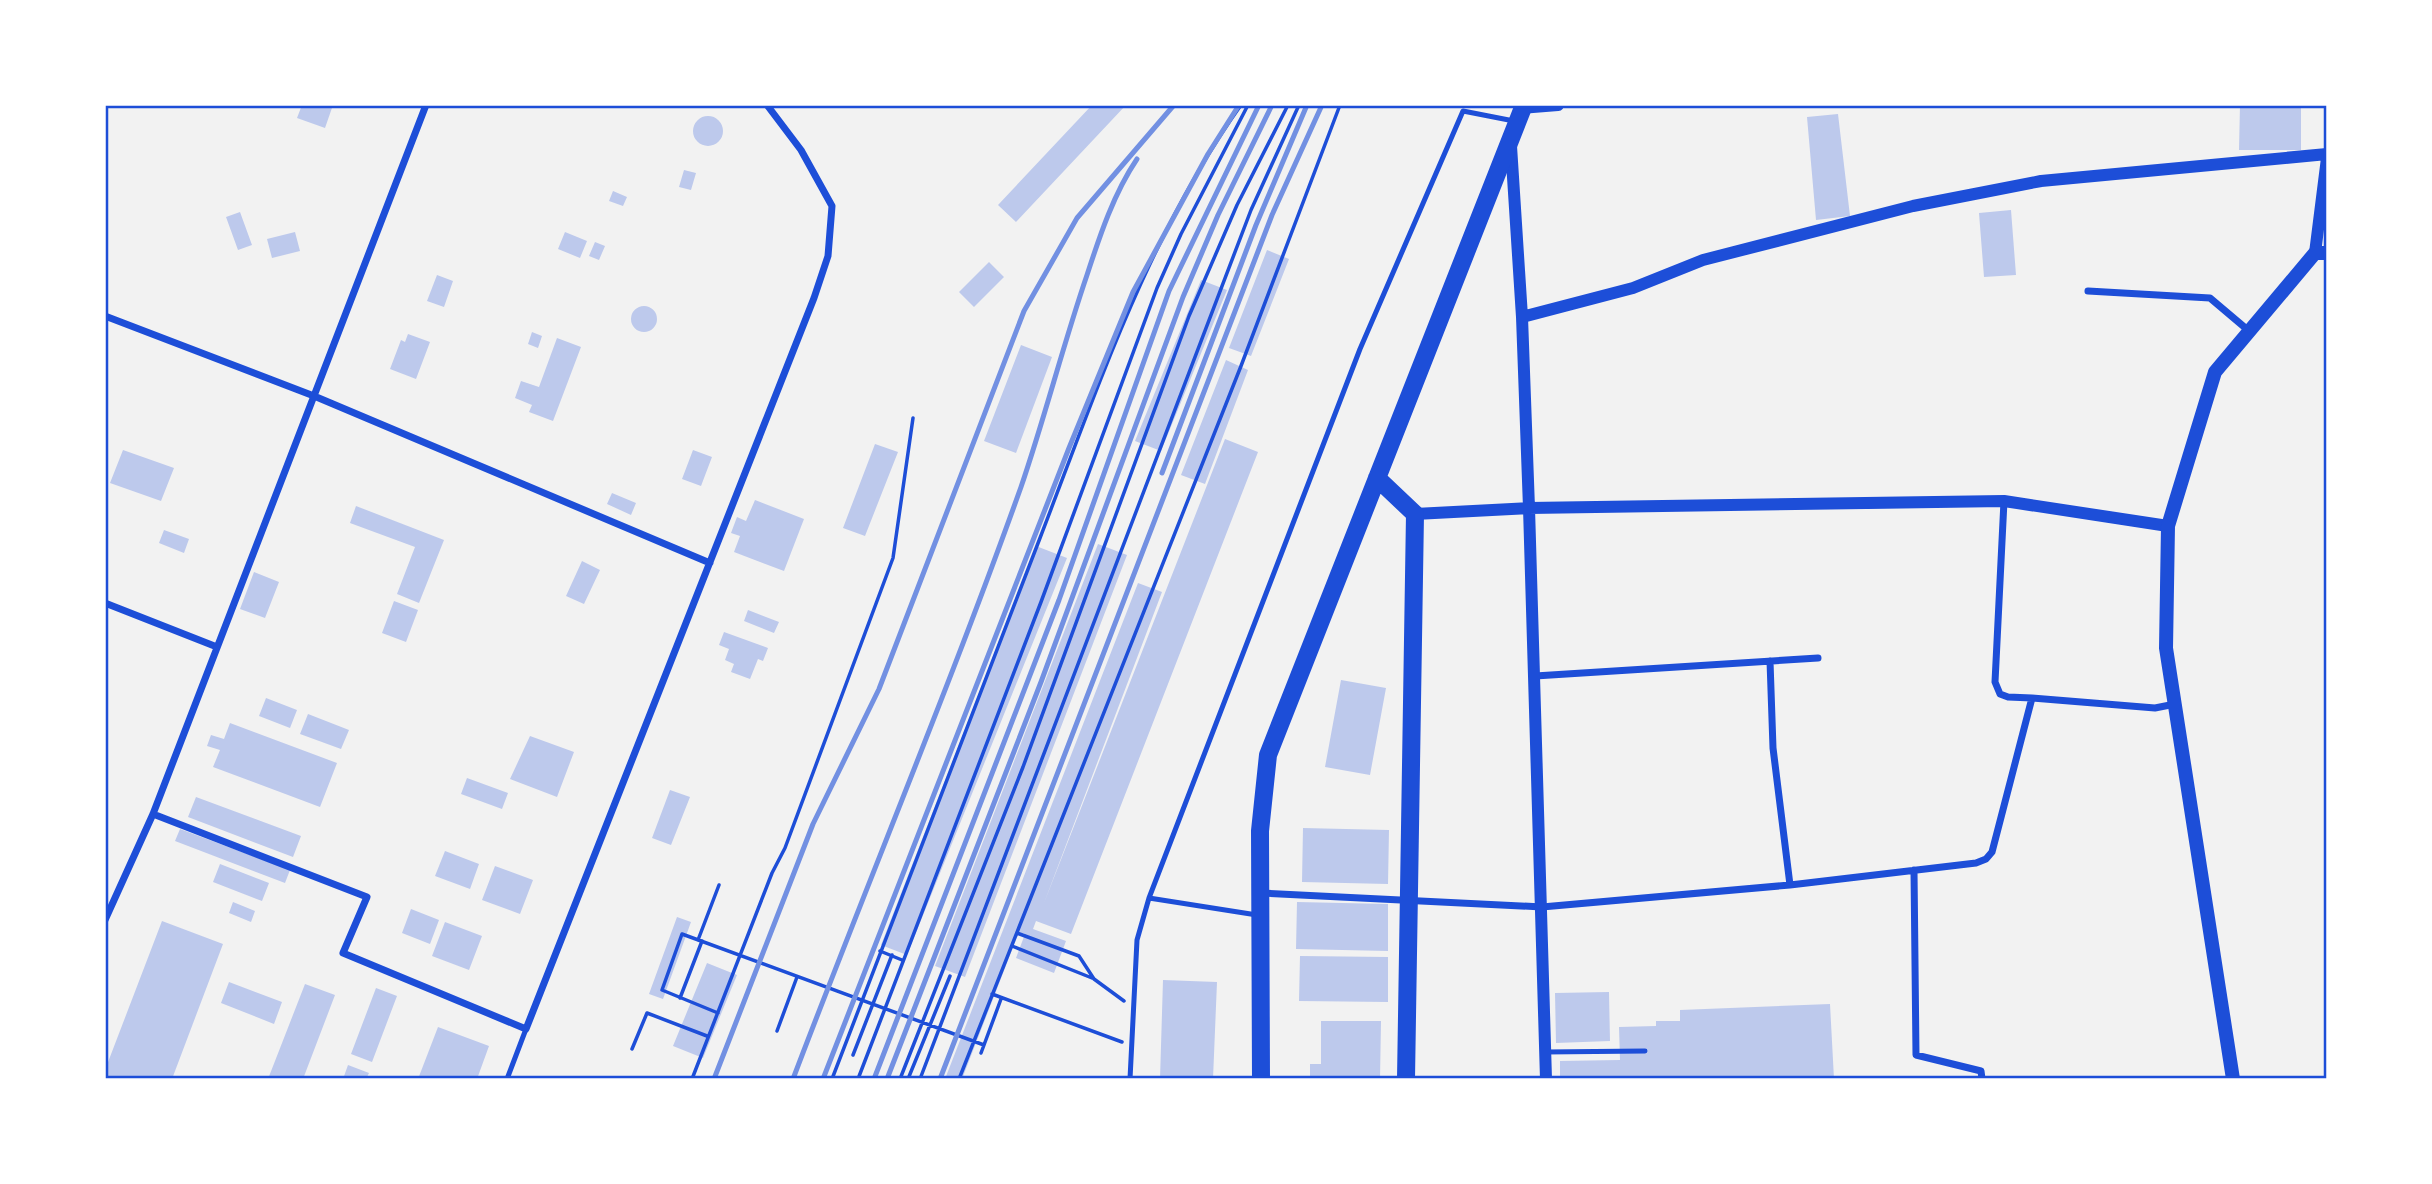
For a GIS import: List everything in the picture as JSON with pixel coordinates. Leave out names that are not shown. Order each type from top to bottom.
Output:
[{"type":"main road","points":[[1261,1079],[1260,831],[1268,755],[1521,112]]},
{"type":"main road","points":[[2233,1079],[2166,648],[2168,526],[2215,372],[2321,253]]},
{"type":"main road","points":[[1377,478],[1415,514],[1406,1079]]},
{"type":"street","points":[[105,920],[153,814],[426,105]]},
{"type":"street","points":[[153,814],[367,897],[343,953],[526,1029],[814,298],[828,256],[832,206],[801,150],[767,105]]},
{"type":"street","points":[[1521,112],[1558,105]]},
{"type":"street","points":[[1511,138],[1522,317],[1546,1079]]},
{"type":"street","points":[[1522,317],[1633,288],[1703,260],[1913,206],[2041,181],[2327,156],[2321,253]]},
{"type":"street","points":[[2088,291],[2210,298],[2249,331]]},
{"type":"street","points":[[105,316],[314,396],[710,562]]},
{"type":"street","points":[[2004,501],[1995,682],[2000,694],[2008,697],[2155,708],[2175,705]]},
{"type":"street","points":[[1415,514],[1529,508],[2004,501],[2168,526]]},
{"type":"street","points":[[105,603],[217,647]]},
{"type":"street","points":[[1535,676],[1818,658]]},
{"type":"street","points":[[1770,661],[1773,747],[1790,885]]},
{"type":"street","points":[[1260,892],[1542,907],[1790,885],[1976,863],[1986,859],[1992,852],[2032,698]]},
{"type":"street","points":[[1914,870],[1916,1055],[1981,1071],[1982,1079]]},
{"type":"lane","points":[[1130,1079],[1137,940],[1149,898],[1360,349],[1463,111],[1521,112]]},
{"type":"lane","points":[[1149,898],[1260,916]]},
{"type":"lane","points":[[507,1079],[526,1029]]},
{"type":"lane","points":[[1545,1052],[1645,1051]]},
{"type":"path","points":[[832,1079],[1092,401],[1142,280],[1187,188],[1241,105]]},
{"type":"path","points":[[858,1079],[1041,601],[1157,288],[1181,234],[1248,105]]},
{"type":"path","points":[[900,1079],[1023,766],[1189,316],[1237,205],[1288,105]]},
{"type":"path","points":[[920,1079],[1251,210],[1299,105]]},
{"type":"path","points":[[959,1079],[1241,366],[1340,105]]},
{"type":"path","points":[[692,1079],[772,873],[785,848],[893,558],[913,418]]},
{"type":"path","points":[[680,998],[719,886]]},
{"type":"path","points":[[1017,933],[1079,956],[1094,979]]},
{"type":"path","points":[[718,1013],[662,990],[682,934],[984,1045]]},
{"type":"path","points":[[1011,946],[1094,979],[1133,1007]]},
{"type":"path","points":[[880,951],[902,960]]},
{"type":"path","points":[[853,1055],[892,955]]},
{"type":"path","points":[[942,971],[959,979]]},
{"type":"path","points":[[908,1079],[950,976]]},
{"type":"path","points":[[777,1031],[797,977]]},
{"type":"path","points":[[992,994],[1122,1041],[1120,1054]]},
{"type":"path","points":[[981,1053],[1001,999]]},
{"type":"path","points":[[632,1049],[647,1013],[708,1036]]},
{"type":"building","points":[[302,105],[333,105],[325,128],[297,118]]},
{"type":"building","points":[[1092,105],[1126,105],[1016,222],[998,205]]},
{"type":"building","points":[[2240,105],[2301,105],[2301,150],[2239,150]]},
{"type":"building","points":[[1838,114],[1850,216],[1816,220],[1807,117]]},
{"type":"building","points":[[708,116],[719,120],[723,131],[719,142],[708,146],[697,142],[693,131],[697,120]]},
{"type":"building","points":[[684,170],[696,173],[691,190],[679,187]]},
{"type":"building","points":[[613,191],[627,197],[623,206],[609,201]]},
{"type":"building","points":[[2011,210],[2016,275],[1984,277],[1979,213]]},
{"type":"building","points":[[240,212],[252,245],[238,250],[226,217]]},
{"type":"building","points":[[295,232],[300,251],[272,258],[267,239]]},
{"type":"building","points":[[565,232],[587,241],[580,258],[558,249]]},
{"type":"building","points":[[595,242],[605,246],[599,260],[589,256]]},
{"type":"building","points":[[1267,250],[1289,259],[1251,356],[1229,348]]},
{"type":"building","points":[[989,262],[1004,277],[974,307],[959,292]]},
{"type":"building","points":[[437,275],[453,281],[444,307],[427,301]]},
{"type":"building","points":[[1201,280],[1227,290],[1161,451],[1135,441]]},
{"type":"building","points":[[644,306],[653,310],[657,319],[653,328],[644,332],[635,328],[631,319],[635,310]]},
{"type":"building","points":[[532,332],[542,336],[538,348],[528,344]]},
{"type":"building","points":[[408,334],[430,342],[416,379],[390,369],[401,340],[405,342]]},
{"type":"building","points":[[557,338],[581,347],[553,421],[529,412],[532,405],[515,398],[521,381],[539,387]]},
{"type":"building","points":[[1021,345],[1052,357],[1016,453],[984,441]]},
{"type":"building","points":[[1226,360],[1248,370],[1205,484],[1181,475]]},
{"type":"building","points":[[1225,439],[1258,452],[1071,934],[1036,921],[1033,929],[1066,941],[1054,973],[1016,958],[1025,934],[1019,932],[962,1079],[945,1079],[1138,583],[1162,592],[1044,903]]},
{"type":"building","points":[[875,444],[898,452],[865,536],[843,528]]},
{"type":"building","points":[[123,450],[174,468],[161,501],[110,483]]},
{"type":"building","points":[[693,450],[712,457],[701,486],[682,479]]},
{"type":"building","points":[[612,493],[636,503],[631,515],[607,504]]},
{"type":"building","points":[[755,500],[804,519],[784,571],[734,552],[740,536],[731,533],[737,517],[746,521]]},
{"type":"building","points":[[356,506],[444,540],[419,603],[397,594],[415,547],[350,523]]},
{"type":"building","points":[[164,530],[189,539],[184,553],[159,543]]},
{"type":"building","points":[[1098,544],[1127,555],[965,977],[935,966]]},
{"type":"building","points":[[1036,546],[1067,558],[907,955],[881,945]]},
{"type":"building","points":[[582,561],[600,570],[584,604],[566,596]]},
{"type":"building","points":[[254,572],[279,582],[265,618],[240,609]]},
{"type":"building","points":[[394,601],[418,610],[406,642],[382,633]]},
{"type":"building","points":[[748,610],[779,622],[774,633],[744,621]]},
{"type":"building","points":[[724,632],[768,648],[763,661],[758,659],[750,679],[731,672],[734,664],[725,660],[729,649],[719,645]]},
{"type":"building","points":[[1341,680],[1386,688],[1370,775],[1325,767]]},
{"type":"building","points":[[266,698],[297,710],[290,728],[259,716]]},
{"type":"building","points":[[308,714],[349,730],[341,749],[300,734]]},
{"type":"building","points":[[230,723],[337,763],[320,807],[213,767],[220,750],[207,746],[211,735],[224,739]]},
{"type":"building","points":[[530,736],[574,752],[557,797],[510,779]]},
{"type":"building","points":[[467,778],[508,793],[502,809],[461,794]]},
{"type":"building","points":[[670,790],[690,797],[671,845],[652,838]]},
{"type":"building","points":[[196,797],[301,836],[293,857],[188,817]]},
{"type":"building","points":[[1303,828],[1389,830],[1388,884],[1302,882]]},
{"type":"building","points":[[180,829],[290,870],[285,883],[175,841]]},
{"type":"building","points":[[445,851],[479,864],[470,889],[435,876]]},
{"type":"building","points":[[220,864],[269,883],[262,901],[213,882]]},
{"type":"building","points":[[495,866],[533,880],[520,914],[482,900]]},
{"type":"building","points":[[233,902],[255,911],[251,922],[229,913]]},
{"type":"building","points":[[1297,902],[1388,904],[1388,951],[1296,949]]},
{"type":"building","points":[[411,909],[439,920],[430,944],[402,933]]},
{"type":"building","points":[[677,917],[691,922],[663,999],[649,994]]},
{"type":"building","points":[[162,921],[223,944],[172,1079],[105,1079],[105,1070]]},
{"type":"building","points":[[445,922],[482,936],[469,970],[432,956]]},
{"type":"building","points":[[1300,956],[1388,957],[1388,1002],[1299,1001]]},
{"type":"building","points":[[707,963],[737,975],[703,1058],[673,1046]]},
{"type":"building","points":[[1163,980],[1217,982],[1213,1079],[1160,1079]]},
{"type":"building","points":[[229,982],[282,1002],[274,1024],[221,1003]]},
{"type":"building","points":[[305,984],[335,995],[303,1079],[268,1079]]},
{"type":"building","points":[[376,988],[397,996],[372,1062],[351,1054]]},
{"type":"building","points":[[1609,992],[1610,1041],[1556,1043],[1555,993]]},
{"type":"building","points":[[1830,1004],[1834,1079],[1560,1079],[1560,1061],[1620,1060],[1619,1027],[1656,1026],[1656,1021],[1680,1021],[1680,1010]]},
{"type":"building","points":[[1321,1021],[1381,1021],[1380,1079],[1310,1079],[1310,1064],[1321,1064]]},
{"type":"building","points":[[438,1027],[489,1046],[477,1079],[418,1079]]},
{"type":"building","points":[[348,1065],[369,1073],[366,1079],[343,1079]]},
{"type":"railway","points":[[714,1079],[813,824],[879,689],[1024,311],[1077,218],[1174,105]]},
{"type":"railway","points":[[823,1079],[1069,448],[1133,292],[1208,154],[1239,105]]},
{"type":"railway","points":[[874,1079],[1059,600],[1169,291],[1259,105]]},
{"type":"railway","points":[[887,1079],[1041,682],[1183,297],[1218,215],[1272,105]]},
{"type":"railway","points":[[1162,473],[1256,225],[1307,105]]},
{"type":"railway","points":[[940,1079],[1272,215],[1322,105]]},
{"type":"railway","points":[[793,1079],[1021,487],[1102,230],[1114,200],[1137,159]]}]
